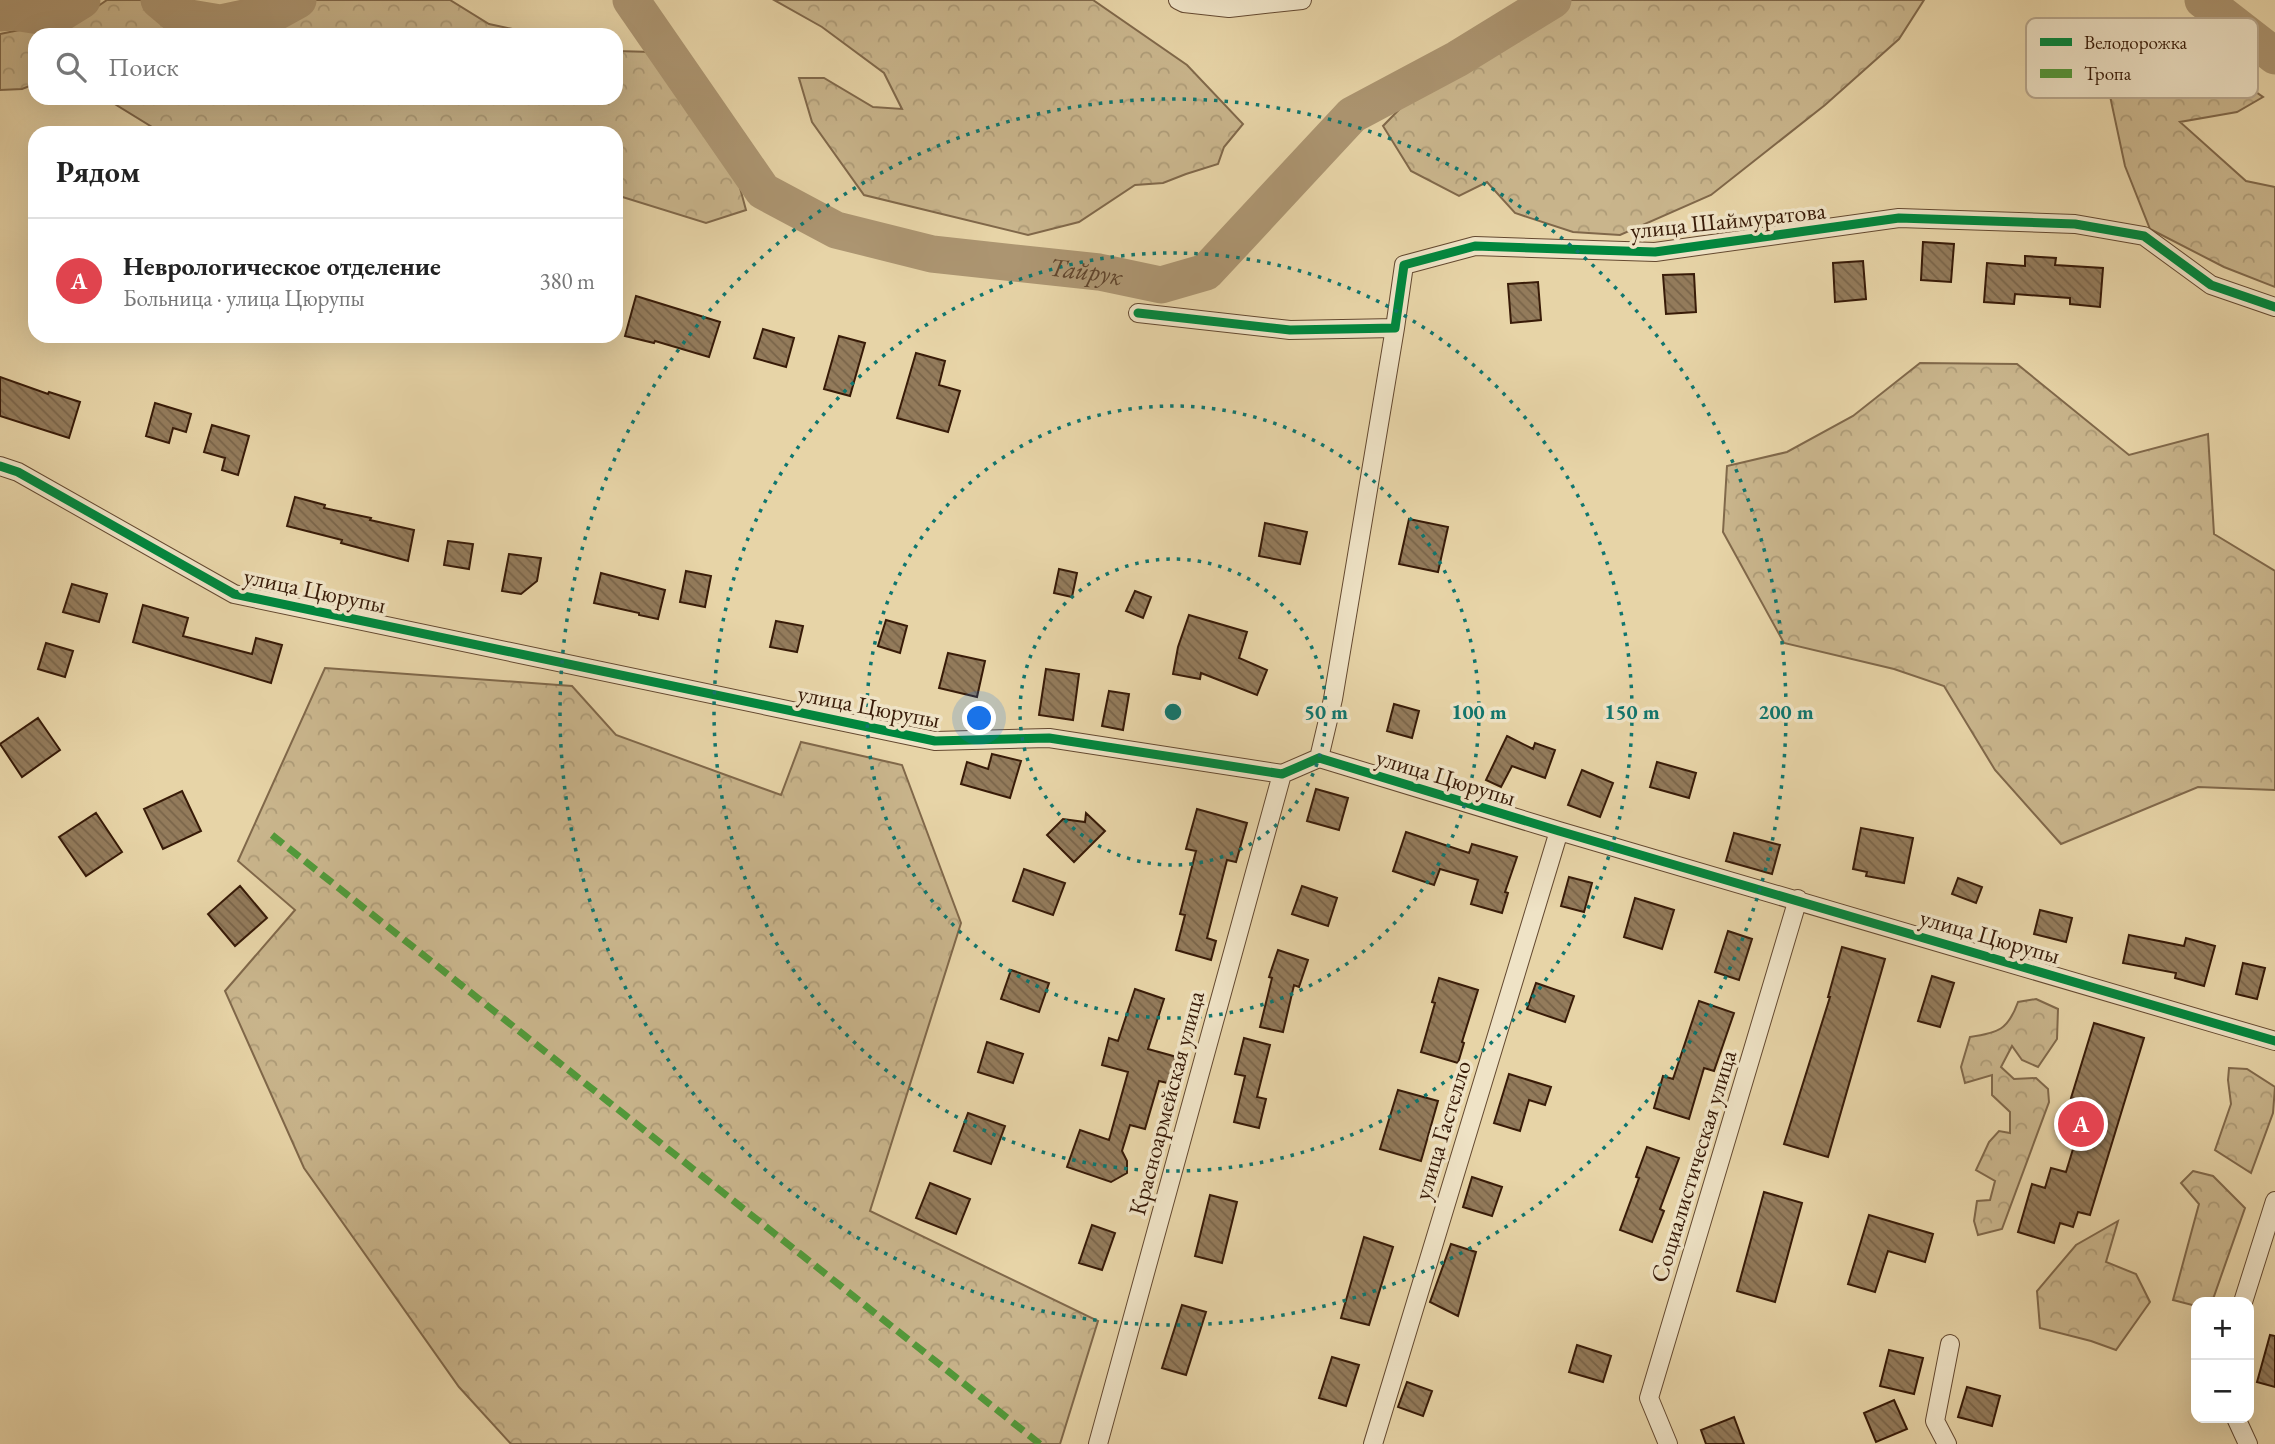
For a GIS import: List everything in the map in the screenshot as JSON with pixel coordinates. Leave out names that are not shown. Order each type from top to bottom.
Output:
[{"type":"street","points":[[1178,0],[1184,3],[1229,4],[1302,0]]},
{"type":"street","name":"улица Шаймуратова","points":[[1395,328],[1404,265],[1475,246],[1655,252],[1899,218],[2075,224],[2144,236],[2211,285],[2275,307]]},
{"type":"street","points":[[1139,313],[1290,330],[1395,328],[1333,699],[1319,758],[1282,774]]},
{"type":"street","name":"улица Цюрупы","points":[[0,466],[18,472],[234,594],[935,741],[1049,738],[1282,774]]},
{"type":"street","name":"улица Цюрупы","points":[[1319,758],[2275,1041]]},
{"type":"street","name":"Красноармейская улица","points":[[1098,1444],[1282,774]]},
{"type":"street","name":"улица Гастелло","points":[[1373,1444],[1559,831]]},
{"type":"street","name":"Социалистическая улица","points":[[1668,1444],[1649,1398],[1798,900]]},
{"type":"street","points":[[2245,1297],[2275,1200]]},
{"type":"street","points":[[1947,1444],[1935,1421],[1950,1344]]},
{"type":"street","points":[[2238,1423],[2248,1444]]},
{"type":"green space","points":[[107,0],[147,0],[189,28],[29,28],[82,17]]},
{"type":"green space","points":[[310,0],[450,0],[489,24],[508,28],[273,28]]},
{"type":"green space","points":[[774,0],[1093,0],[1187,65],[1243,124],[1224,147],[1218,164],[1163,183],[1135,185],[1079,222],[1028,235],[864,195],[812,122],[799,78],[824,78],[873,107],[902,109],[884,73],[822,27]]},
{"type":"green space","points":[[1568,0],[1924,0],[1899,39],[1825,105],[1711,195],[1620,235],[1573,232],[1515,213],[1487,182],[1459,196],[1411,171],[1383,126],[1420,88],[1499,44]]},
{"type":"green space","points":[[28,28],[28,87],[0,90],[0,34]]},
{"type":"green space","points":[[623,51],[652,52],[733,162],[746,210],[706,223],[623,197],[623,126],[150,126],[116,105],[623,105]]},
{"type":"green space","points":[[2258,94],[2263,97],[2237,112],[2180,122],[2246,181],[2275,187],[2275,287],[2224,267],[2150,229],[2125,166],[2110,98],[2258,98]]},
{"type":"green space","points":[[1920,363],[2017,364],[2129,455],[2208,434],[2214,534],[2275,571],[2275,790],[2198,787],[2061,844],[1995,770],[1944,686],[1894,669],[1784,643],[1723,532],[1727,466],[1787,452],[1853,416]]},
{"type":"green space","points":[[325,668],[572,686],[616,735],[781,795],[801,742],[902,765],[961,923],[870,1211],[1098,1321],[1060,1444],[511,1444],[459,1387],[304,1168],[225,991],[295,910],[238,861]]},
{"type":"green space","points":[[2036,999],[2058,1009],[2057,1039],[2038,1067],[2022,1060],[2012,1046],[2001,1067],[2014,1079],[2036,1078],[2048,1089],[2049,1102],[2002,1229],[1978,1235],[1974,1221],[1977,1201],[1990,1200],[1995,1181],[1976,1170],[1989,1142],[1999,1131],[2010,1133],[2010,1112],[1992,1095],[1992,1075],[1965,1083],[1961,1067],[1970,1037],[1995,1032],[2010,1019],[2018,1002]]},
{"type":"green space","points":[[2229,1068],[2247,1069],[2275,1087],[2273,1113],[2251,1173],[2215,1150],[2231,1104]]},
{"type":"green space","points":[[2193,1171],[2213,1176],[2245,1208],[2214,1297],[2191,1297],[2191,1305],[2173,1300],[2199,1204],[2181,1183]]},
{"type":"green space","points":[[2118,1221],[2106,1262],[2136,1274],[2150,1302],[2116,1350],[2040,1328],[2037,1291],[2076,1245]]},
{"type":"building","points":[[1923,242],[1954,244],[1951,282],[1921,280]]},
{"type":"building","points":[[2025,256],[2056,258],[2055,265],[2103,268],[2100,307],[2070,304],[2070,298],[2015,294],[2014,304],[1984,302],[1987,263],[2025,266]]},
{"type":"building","points":[[1863,261],[1866,299],[1835,302],[1833,263]]},
{"type":"building","points":[[1694,274],[1696,312],[1666,314],[1663,275]]},
{"type":"building","points":[[1538,282],[1541,320],[1511,323],[1508,284]]},
{"type":"building","points":[[636,296],[720,322],[709,357],[655,341],[654,343],[625,336]]},
{"type":"building","points":[[763,329],[794,338],[786,367],[754,358]]},
{"type":"building","points":[[839,336],[865,343],[850,396],[824,389]]},
{"type":"building","points":[[916,353],[945,361],[939,385],[960,391],[948,432],[897,418]]},
{"type":"building","points":[[0,377],[80,402],[69,438],[0,416]]},
{"type":"building","points":[[155,403],[191,414],[186,432],[173,428],[169,443],[146,436]]},
{"type":"building","points":[[212,425],[249,436],[238,475],[222,470],[225,458],[204,452]]},
{"type":"building","points":[[295,497],[325,505],[324,508],[414,530],[408,561],[287,526]]},
{"type":"building","points":[[1409,519],[1448,527],[1438,572],[1399,564]]},
{"type":"building","points":[[1265,523],[1307,532],[1300,564],[1259,556]]},
{"type":"building","points":[[448,541],[473,544],[469,569],[444,565]]},
{"type":"building","points":[[509,554],[541,558],[537,581],[521,594],[502,591]]},
{"type":"building","points":[[1059,569],[1077,573],[1072,597],[1054,593]]},
{"type":"building","points":[[686,571],[711,576],[705,607],[680,602]]},
{"type":"building","points":[[601,573],[665,590],[658,619],[594,603]]},
{"type":"building","points":[[72,584],[107,594],[99,622],[63,612]]},
{"type":"building","points":[[1135,591],[1151,597],[1143,618],[1126,611]]},
{"type":"building","points":[[143,605],[188,618],[183,636],[252,654],[256,638],[282,645],[271,683],[133,642]]},
{"type":"building","points":[[1189,615],[1247,632],[1239,658],[1267,670],[1257,695],[1201,673],[1200,679],[1173,674],[1178,647]]},
{"type":"building","points":[[886,620],[907,626],[900,653],[878,646]]},
{"type":"building","points":[[776,621],[803,626],[797,652],[770,647]]},
{"type":"building","points":[[46,643],[73,651],[65,677],[38,669]]},
{"type":"building","points":[[948,653],[985,661],[977,697],[939,688]]},
{"type":"building","points":[[1046,669],[1079,674],[1073,720],[1039,715]]},
{"type":"building","points":[[1109,691],[1129,694],[1123,730],[1102,726]]},
{"type":"building","points":[[1394,704],[1419,711],[1412,738],[1387,731]]},
{"type":"building","points":[[38,718],[60,750],[22,777],[0,744]]},
{"type":"building","points":[[1507,736],[1533,749],[1535,743],[1555,750],[1545,778],[1512,766],[1501,787],[1486,780]]},
{"type":"building","points":[[992,754],[1021,761],[1010,798],[961,784],[967,762],[988,769]]},
{"type":"building","points":[[1657,762],[1696,773],[1689,798],[1650,787]]},
{"type":"building","points":[[1582,770],[1613,783],[1600,817],[1568,805]]},
{"type":"building","points":[[1316,789],[1348,798],[1339,830],[1307,821]]},
{"type":"building","points":[[182,791],[201,831],[163,849],[144,809]]},
{"type":"building","points":[[1197,809],[1247,823],[1236,862],[1227,860],[1207,938],[1216,941],[1211,960],[1176,950],[1185,915],[1180,914],[1196,851],[1186,849]]},
{"type":"building","points":[[96,813],[122,852],[86,876],[59,837]]},
{"type":"building","points":[[1086,813],[1105,831],[1074,862],[1047,835],[1063,819],[1085,822]]},
{"type":"building","points":[[1861,828],[1913,838],[1904,883],[1866,876],[1867,872],[1853,869]]},
{"type":"building","points":[[1406,832],[1469,853],[1472,844],[1517,857],[1505,892],[1508,893],[1502,913],[1471,904],[1478,880],[1440,869],[1434,885],[1393,871]]},
{"type":"building","points":[[1734,833],[1780,845],[1772,874],[1726,861]]},
{"type":"building","points":[[1024,869],[1065,883],[1053,915],[1013,901]]},
{"type":"building","points":[[1569,877],[1592,883],[1584,912],[1561,906]]},
{"type":"building","points":[[1958,878],[1982,887],[1976,903],[1952,894]]},
{"type":"building","points":[[240,886],[267,918],[235,946],[208,914]]},
{"type":"building","points":[[1302,886],[1337,898],[1328,926],[1292,914]]},
{"type":"building","points":[[1635,898],[1674,910],[1662,949],[1624,937]]},
{"type":"building","points":[[2040,910],[2072,918],[2066,942],[2034,934]]},
{"type":"building","points":[[1728,931],[1752,939],[1739,980],[1715,972]]},
{"type":"building","points":[[2129,935],[2184,946],[2186,938],[2215,946],[2204,986],[2175,978],[2176,973],[2123,963]]},
{"type":"building","points":[[1842,947],[1885,959],[1828,1157],[1784,1144],[1830,997]]},
{"type":"building","points":[[1278,950],[1308,960],[1299,987],[1294,985],[1283,1032],[1260,1027],[1272,978],[1269,977]]},
{"type":"building","points":[[2243,963],[2265,968],[2257,999],[2236,994]]},
{"type":"building","points":[[1011,970],[1049,983],[1039,1012],[1001,999]]},
{"type":"building","points":[[1932,976],[1954,983],[1940,1027],[1918,1021]]},
{"type":"building","points":[[1439,978],[1478,990],[1458,1063],[1421,1052]]},
{"type":"building","points":[[1536,983],[1574,996],[1565,1022],[1527,1009]]},
{"type":"building","points":[[1135,989],[1164,999],[1148,1049],[1184,1059],[1176,1085],[1159,1081],[1145,1129],[1130,1125],[1122,1151],[1127,1161],[1127,1173],[1111,1182],[1067,1167],[1080,1130],[1109,1140],[1128,1072],[1102,1065],[1109,1038],[1118,1041]]},
{"type":"building","points":[[1699,1001],[1734,1013],[1714,1071],[1704,1068],[1689,1119],[1654,1108],[1663,1076],[1673,1079]]},
{"type":"building","points":[[2094,1023],[2144,1038],[2090,1215],[2078,1212],[2073,1227],[2060,1223],[2054,1243],[2018,1232],[2032,1184],[2045,1188],[2051,1168],[2066,1172],[2087,1103],[2071,1098]]},
{"type":"building","points":[[1244,1038],[1270,1045],[1257,1097],[1266,1099],[1259,1128],[1234,1122],[1245,1076],[1235,1074]]},
{"type":"building","points":[[987,1042],[1023,1054],[1013,1083],[978,1072]]},
{"type":"building","points":[[1509,1074],[1551,1087],[1545,1105],[1529,1100],[1520,1131],[1494,1123]]},
{"type":"building","points":[[1398,1090],[1438,1101],[1421,1161],[1380,1149]]},
{"type":"building","points":[[968,1113],[1005,1126],[991,1164],[954,1151]]},
{"type":"building","points":[[1647,1147],[1679,1158],[1660,1209],[1664,1211],[1652,1242],[1620,1230]]},
{"type":"building","points":[[1472,1177],[1502,1187],[1492,1216],[1463,1207]]},
{"type":"building","points":[[930,1183],[970,1199],[956,1234],[916,1218]]},
{"type":"building","points":[[1764,1192],[1802,1203],[1775,1302],[1737,1291]]},
{"type":"building","points":[[1210,1195],[1237,1202],[1222,1263],[1195,1256]]},
{"type":"building","points":[[1869,1215],[1933,1234],[1925,1262],[1888,1251],[1875,1292],[1848,1284]]},
{"type":"building","points":[[1092,1225],[1115,1233],[1102,1270],[1079,1263]]},
{"type":"building","points":[[1364,1237],[1393,1247],[1369,1325],[1341,1318]]},
{"type":"building","points":[[1451,1244],[1476,1252],[1458,1316],[1430,1302]]},
{"type":"building","points":[[1182,1305],[1206,1312],[1186,1375],[1162,1368]]},
{"type":"building","points":[[2270,1335],[2275,1336],[2275,1387],[2257,1382]]},
{"type":"building","points":[[1577,1345],[1611,1356],[1603,1382],[1569,1372]]},
{"type":"building","points":[[1889,1350],[1923,1358],[1914,1394],[1880,1386]]},
{"type":"building","points":[[1332,1357],[1359,1365],[1346,1406],[1319,1398]]},
{"type":"building","points":[[1407,1382],[1432,1391],[1423,1416],[1398,1407]]},
{"type":"building","points":[[1967,1387],[2000,1396],[1992,1426],[1958,1417]]},
{"type":"building","points":[[1894,1400],[1907,1429],[1876,1442],[1864,1413]]},
{"type":"building","points":[[1734,1417],[1744,1444],[1706,1444],[1701,1430]]},
{"type":"waterway","name":"Тайрук","points":[[0,13],[13,12],[53,18],[82,0]]},
{"type":"waterway","name":"Тайрук","points":[[159,0],[178,16],[220,23],[278,11],[298,0]]},
{"type":"waterway","name":"Тайрук","points":[[631,0],[763,191],[836,230],[932,254],[1099,272],[1161,285],[1206,272],[1352,115],[1457,59],[1553,0]]},
{"type":"waterway","name":"Тайрук","points":[[2203,0],[2226,18]]},
{"type":"waterway","name":"Тайрук","points":[[2258,43],[2275,56]]},
{"type":"marked path","points":[[272,835],[1040,1444]]},
{"type":"cycle path","points":[[1138,313],[1290,330],[1395,328],[1404,265],[1475,246],[1655,252],[1899,218],[2075,224],[2144,236],[2211,285],[2275,307]]},
{"type":"cycle path","points":[[0,466],[18,472],[234,594],[935,741],[1049,738],[1282,774],[1319,758],[2275,1041]]},
{"type":"place","name":"Неврологическое отделение","points":[[2081,1124]]}]
